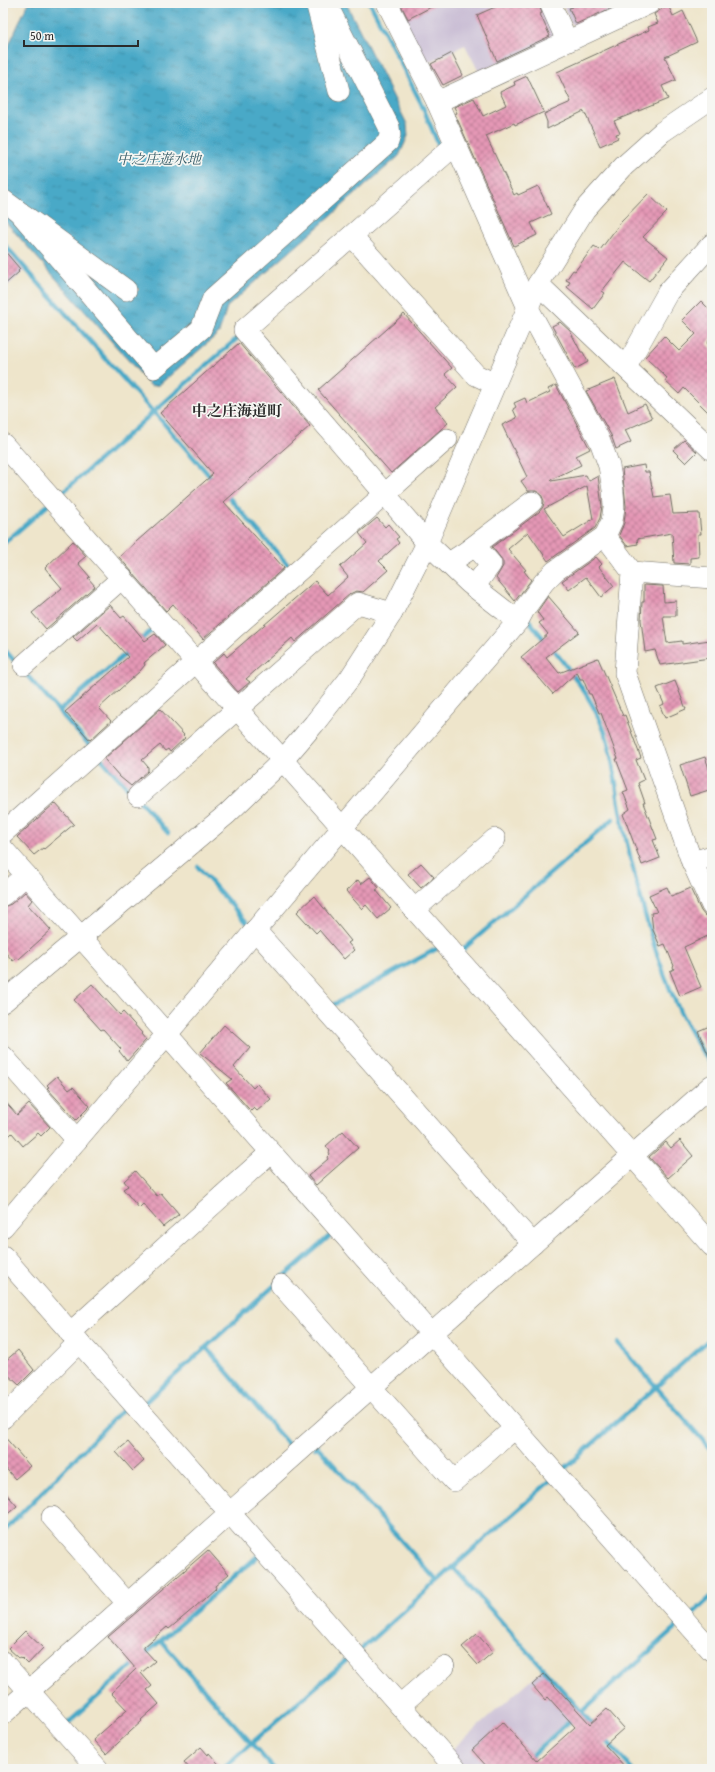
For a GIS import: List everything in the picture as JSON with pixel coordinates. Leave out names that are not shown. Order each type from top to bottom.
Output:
[{"type":"street","points":[[316,3],[339,91]]},
{"type":"street","points":[[10,205],[154,368],[201,329],[213,298],[388,142],[390,135],[389,127],[326,3]]},
{"type":"street","points":[[3,1227],[518,621],[525,608],[544,582],[555,571],[605,536],[612,521],[614,507],[613,490],[609,466],[600,441],[528,308],[437,102],[387,3]]},
{"type":"street","points":[[550,3],[568,41]]},
{"type":"street","points":[[437,102],[650,3]]},
{"type":"street","points":[[3,1002],[227,814],[283,760],[314,724],[350,678],[392,613],[427,543],[538,284],[585,209],[624,166],[662,132],[712,98]]},
{"type":"street","points":[[456,145],[244,330],[427,543],[474,587],[518,621]]},
{"type":"street","points":[[10,205],[126,290]]},
{"type":"street","points":[[352,236],[476,374],[494,384]]},
{"type":"street","points":[[626,367],[668,292],[709,252]]},
{"type":"street","points":[[538,284],[712,450]]},
{"type":"street","points":[[3,833],[447,439]]},
{"type":"street","points":[[3,444],[712,1246]]},
{"type":"street","points":[[449,563],[475,546],[532,502]]},
{"type":"street","points":[[605,536],[632,572],[625,673],[692,862],[712,906]]},
{"type":"street","points":[[474,587],[491,564],[475,546]]},
{"type":"street","points":[[632,572],[712,578]]},
{"type":"street","points":[[24,665],[122,578]]},
{"type":"street","points":[[138,796],[358,603],[392,613]]},
{"type":"street","points":[[414,910],[495,839]]},
{"type":"street","points":[[3,849],[712,1650]]},
{"type":"street","points":[[692,862],[712,856]]},
{"type":"street","points":[[3,895],[26,875]]},
{"type":"street","points":[[255,930],[533,1244]]},
{"type":"street","points":[[3,1056],[77,1140]]},
{"type":"street","points":[[3,1714],[712,1085]]},
{"type":"street","points":[[3,1418],[74,1337],[271,1152]]},
{"type":"street","points":[[3,1256],[456,1769]]},
{"type":"street","points":[[281,1285],[454,1481],[515,1428]]},
{"type":"street","points":[[52,1518],[128,1604]]},
{"type":"street","points":[[3,1662],[98,1769]]},
{"type":"street","points":[[400,1705],[444,1667]]},
{"type":"shaded area","points":[[394,3],[543,3],[556,31],[554,39],[479,72],[465,45],[425,64]]},
{"type":"shaded area","points":[[562,3],[630,3],[578,27],[571,23]]},
{"type":"shaded area","points":[[3,247],[24,271],[3,290]]},
{"type":"shaded area","points":[[542,1670],[578,1711],[512,1769],[463,1769],[448,1753]]},
{"type":"water","name":"中之庄遊水地","points":[[28,3],[346,3],[407,124],[408,136],[399,156],[227,307],[219,333],[159,385],[151,386],[3,219],[3,58]]},
{"type":"building","points":[[400,3],[439,3],[408,19]]},
{"type":"building","points":[[504,3],[538,3],[542,13],[540,14],[550,36],[497,61],[477,15]]},
{"type":"building","points":[[571,3],[622,3],[576,24],[569,8],[573,7]]},
{"type":"building","points":[[668,5],[673,16],[683,11],[697,42],[665,57],[676,80],[662,86],[668,99],[614,121],[620,133],[616,134],[618,138],[600,146],[584,111],[547,129],[547,122],[544,114],[571,102],[557,72],[649,30],[648,27],[658,23],[654,14]]},
{"type":"building","points":[[452,53],[463,75],[443,85],[431,64]]},
{"type":"building","points":[[527,76],[544,112],[515,125],[514,123],[486,136],[514,195],[517,193],[518,195],[538,186],[551,214],[531,223],[537,235],[514,246],[455,114],[457,113],[454,107],[474,98],[483,116],[506,105],[500,92],[515,85],[514,82]]},
{"type":"building","points":[[648,194],[667,212],[643,237],[668,257],[649,281],[625,262],[602,291],[605,293],[593,309],[567,287],[570,282],[566,280],[573,270],[575,271],[594,246],[600,250],[621,222]]},
{"type":"building","points":[[3,249],[20,269],[18,271],[19,272],[3,286]]},
{"type":"building","points":[[701,301],[712,312],[712,338],[707,343],[712,349],[712,416],[684,388],[679,394],[665,381],[667,378],[645,357],[664,336],[679,351],[696,334],[682,320]]},
{"type":"building","points":[[404,314],[452,368],[445,374],[457,387],[435,407],[448,423],[391,473],[318,390]]},
{"type":"building","points":[[560,322],[570,331],[588,362],[575,369],[552,326]]},
{"type":"building","points":[[239,343],[310,426],[224,502],[284,568],[203,639],[173,604],[166,611],[119,557],[213,474],[160,413]]},
{"type":"building","points":[[615,379],[628,412],[645,404],[652,418],[625,430],[631,442],[616,449],[611,435],[586,391]]},
{"type":"building","points":[[556,385],[590,449],[576,456],[581,465],[550,480],[586,475],[589,481],[598,476],[602,506],[600,518],[595,528],[548,561],[528,532],[508,549],[526,570],[524,571],[531,580],[515,601],[496,578],[503,566],[503,561],[492,547],[539,512],[543,507],[544,501],[541,494],[536,491],[528,491],[521,481],[527,477],[502,425],[517,418],[513,409],[516,407],[514,403],[525,398],[527,403],[550,392],[548,389]],"holes":[[[587,486],[593,519],[564,537],[544,509]]]},
{"type":"building","points":[[684,440],[697,452],[686,463],[673,450]]},
{"type":"building","points":[[644,465],[645,472],[649,472],[654,497],[670,495],[673,514],[699,513],[701,534],[698,534],[699,557],[690,558],[690,564],[674,563],[672,533],[637,539],[638,544],[627,546],[619,535],[624,523],[626,506],[622,469]]},
{"type":"building","points":[[377,518],[385,527],[388,524],[399,537],[396,539],[399,543],[379,561],[388,570],[363,592],[356,591],[350,594],[295,642],[292,638],[246,679],[250,682],[238,692],[213,663],[224,653],[227,657],[315,581],[328,595],[348,577],[340,567],[367,543],[359,533]]},
{"type":"building","points":[[73,541],[86,556],[78,563],[90,577],[88,578],[95,586],[46,629],[32,613],[62,588],[45,568]]},
{"type":"building","points":[[596,557],[602,564],[599,567],[614,586],[601,597],[586,577],[569,590],[562,581]]},
{"type":"building","points":[[644,585],[663,586],[664,602],[676,601],[676,616],[663,616],[667,643],[682,641],[682,644],[710,640],[710,658],[660,665],[655,650],[645,652],[641,620],[642,602],[644,602]]},
{"type":"building","points":[[548,596],[579,632],[546,657],[559,673],[598,658],[623,716],[625,715],[641,758],[636,760],[644,780],[638,783],[645,803],[643,803],[657,839],[653,840],[660,858],[642,865],[623,814],[630,809],[623,792],[628,790],[601,713],[599,713],[583,679],[580,679],[577,672],[553,694],[521,657],[548,634],[539,623],[543,620],[537,612]]},
{"type":"building","points":[[110,605],[121,618],[124,616],[145,641],[155,634],[165,645],[144,663],[145,665],[140,671],[99,708],[111,721],[90,740],[65,712],[128,657],[97,623],[77,641],[73,637]]},
{"type":"building","points":[[675,681],[686,709],[665,718],[660,706],[664,704],[657,688]]},
{"type":"building","points":[[160,709],[184,735],[183,736],[185,738],[170,752],[168,749],[165,751],[160,745],[142,760],[148,767],[148,771],[131,786],[120,777],[105,760],[105,758]]},
{"type":"building","points":[[705,757],[712,777],[712,789],[690,796],[680,765]]},
{"type":"building","points":[[55,803],[74,824],[44,849],[43,848],[34,855],[17,837]]},
{"type":"building","points":[[421,863],[434,877],[421,888],[408,874]]},
{"type":"building","points":[[370,877],[379,888],[376,890],[391,908],[378,919],[366,905],[362,909],[346,891],[358,880],[361,884]]},
{"type":"building","points":[[667,887],[671,896],[690,888],[701,911],[705,916],[712,918],[712,934],[684,947],[701,987],[680,996],[670,971],[674,969],[674,966],[665,944],[660,946],[653,930],[651,913],[657,912],[649,895]]},
{"type":"building","points":[[25,892],[32,900],[28,905],[51,930],[19,959],[17,958],[13,961],[3,950],[3,907],[11,904]]},
{"type":"building","points":[[314,896],[351,941],[348,943],[354,950],[344,959],[319,930],[316,933],[297,912]]},
{"type":"building","points":[[92,984],[120,1015],[123,1012],[142,1033],[141,1034],[146,1040],[127,1061],[119,1051],[121,1049],[103,1029],[101,1030],[74,1000]]},
{"type":"building","points":[[224,1025],[250,1048],[234,1067],[253,1088],[257,1084],[271,1099],[257,1111],[254,1108],[251,1111],[226,1083],[232,1079],[200,1053]]},
{"type":"building","points":[[712,1025],[712,1063],[698,1031]]},
{"type":"building","points":[[57,1076],[69,1090],[73,1087],[90,1106],[76,1120],[47,1088],[49,1087],[47,1085]]},
{"type":"building","points":[[3,1099],[17,1115],[29,1104],[50,1127],[41,1136],[38,1133],[23,1146],[12,1133],[8,1137],[3,1131]]},
{"type":"building","points":[[343,1131],[358,1148],[316,1185],[308,1176],[328,1159],[327,1157],[330,1154],[330,1151],[326,1146]]},
{"type":"building","points":[[680,1140],[693,1156],[668,1178],[649,1157],[666,1142],[671,1148]]},
{"type":"building","points":[[135,1171],[157,1196],[161,1193],[179,1214],[163,1227],[143,1204],[139,1208],[123,1189],[128,1186],[124,1181]]},
{"type":"building","points":[[18,1350],[34,1370],[19,1385],[3,1370],[3,1363]]},
{"type":"building","points":[[3,1435],[30,1466],[15,1479],[3,1465]]},
{"type":"building","points":[[128,1442],[144,1461],[133,1471],[116,1452]]},
{"type":"building","points":[[3,1490],[17,1506],[3,1518]]},
{"type":"building","points":[[208,1550],[229,1574],[194,1608],[169,1629],[167,1627],[144,1647],[144,1649],[155,1661],[141,1673],[152,1686],[147,1690],[159,1704],[106,1754],[93,1740],[127,1710],[111,1693],[136,1669],[108,1637]]},
{"type":"building","points":[[25,1631],[43,1648],[28,1664],[8,1648]]},
{"type":"building","points":[[477,1634],[493,1652],[478,1665],[462,1647]]},
{"type":"building","points":[[544,1674],[590,1724],[607,1709],[624,1728],[605,1745],[627,1769],[489,1769],[472,1750],[503,1722],[537,1761],[575,1727],[548,1697],[545,1700],[532,1685]]},
{"type":"building","points":[[201,1747],[208,1755],[209,1753],[223,1769],[190,1769],[184,1762]]},
{"type":"waterway","points":[[370,3],[421,103],[440,148],[439,149]]},
{"type":"waterway","points":[[3,243],[153,412]]},
{"type":"waterway","points":[[56,498],[241,335]]},
{"type":"waterway","points":[[154,412],[214,481]]},
{"type":"waterway","points":[[226,494],[288,565]]},
{"type":"waterway","points":[[3,544],[48,505]]},
{"type":"waterway","points":[[527,618],[546,642]]},
{"type":"waterway","points":[[138,642],[157,626]]},
{"type":"waterway","points":[[551,647],[578,681],[600,719],[605,732],[609,746],[625,835],[657,955],[680,1012],[695,1040],[712,1066]]},
{"type":"waterway","points":[[3,648],[18,665]]},
{"type":"waterway","points":[[59,711],[130,650]]},
{"type":"waterway","points":[[24,672],[91,747]]},
{"type":"waterway","points":[[99,756],[134,795]]},
{"type":"waterway","points":[[139,800],[168,833]]},
{"type":"waterway","points":[[460,952],[613,819]]},
{"type":"waterway","points":[[198,867],[250,926]]},
{"type":"waterway","points":[[329,1007],[440,947]]},
{"type":"waterway","points":[[281,1279],[333,1233]]},
{"type":"waterway","points":[[142,1405],[276,1284]]},
{"type":"waterway","points":[[563,1470],[712,1337]]},
{"type":"waterway","points":[[618,1343],[712,1451]]},
{"type":"waterway","points":[[206,1347],[292,1449]]},
{"type":"waterway","points":[[3,1532],[127,1405]]},
{"type":"waterway","points":[[315,1448],[317,1446],[437,1581]]},
{"type":"waterway","points":[[359,1651],[551,1480]]},
{"type":"waterway","points":[[143,1656],[259,1555]]},
{"type":"waterway","points":[[453,1567],[595,1727]]},
{"type":"waterway","points":[[690,1616],[712,1596]]},
{"type":"waterway","points":[[579,1714],[680,1624]]},
{"type":"waterway","points":[[161,1641],[274,1769]]},
{"type":"waterway","points":[[222,1769],[349,1658]]},
{"type":"waterway","points":[[67,1724],[137,1661]]},
{"type":"waterway","points":[[528,1759],[573,1718]]},
{"type":"waterway","points":[[605,1739],[632,1769]]},
{"type":"district","name":"中之庄海道町","points":[[237,410]]}]
